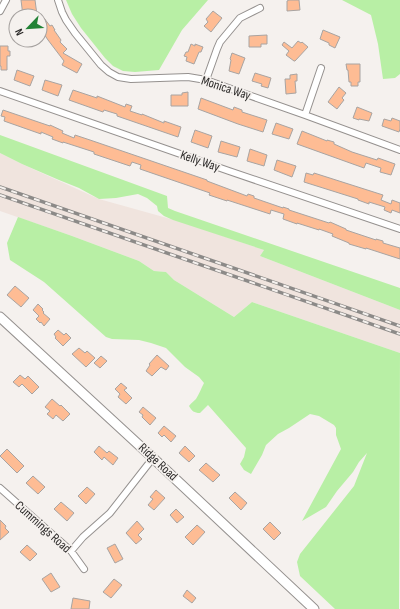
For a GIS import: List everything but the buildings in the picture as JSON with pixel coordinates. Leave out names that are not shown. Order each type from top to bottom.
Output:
[{"type":"street","points":[[0,11],[6,0]]},
{"type":"street","name":"Monica Way","points":[[58,0],[62,12],[75,33],[101,65],[112,74],[121,78],[188,77],[206,80],[400,150]]},
{"type":"street","points":[[206,80],[220,42],[241,17],[260,8]]},
{"type":"street","points":[[305,115],[321,68]]},
{"type":"street","name":"Kelly Way","points":[[0,91],[400,229]]},
{"type":"street","name":"Ridge Road","points":[[0,317],[314,609]]},
{"type":"street","points":[[71,551],[83,537],[110,513],[153,458]]},
{"type":"street","name":"Cummings Road","points":[[0,488],[71,551],[84,569]]},
{"type":"shaded area","points":[[0,153],[99,199],[185,223],[264,250],[260,256],[400,310],[400,353],[252,302],[234,317],[174,280],[166,272],[154,271],[139,261],[0,211]]},
{"type":"green space","points":[[66,0],[208,0],[182,30],[159,70],[135,72],[123,71],[113,66],[105,58],[81,28],[72,14]]},
{"type":"green space","points":[[342,0],[400,0],[400,74],[395,78],[383,79],[378,44],[371,15]]},
{"type":"green space","points":[[0,135],[167,196],[168,208],[175,211],[400,288],[400,310],[260,256],[264,250],[173,220],[164,216],[158,211],[157,206],[147,198],[138,194],[99,199],[79,188],[0,153]]},
{"type":"green space","points":[[18,217],[139,261],[154,271],[166,272],[174,280],[234,317],[252,302],[400,353],[399,609],[335,609],[300,576],[297,562],[300,554],[354,486],[367,453],[326,507],[302,521],[341,449],[334,425],[319,416],[310,414],[278,434],[266,445],[251,474],[244,470],[240,464],[244,457],[246,448],[208,405],[200,413],[196,413],[189,406],[196,399],[204,383],[199,377],[185,367],[166,348],[139,340],[112,339],[106,337],[44,282],[10,260],[7,243]]},
{"type":"railway","points":[[0,187],[400,326]]},
{"type":"railway","points":[[0,195],[400,334]]}]
